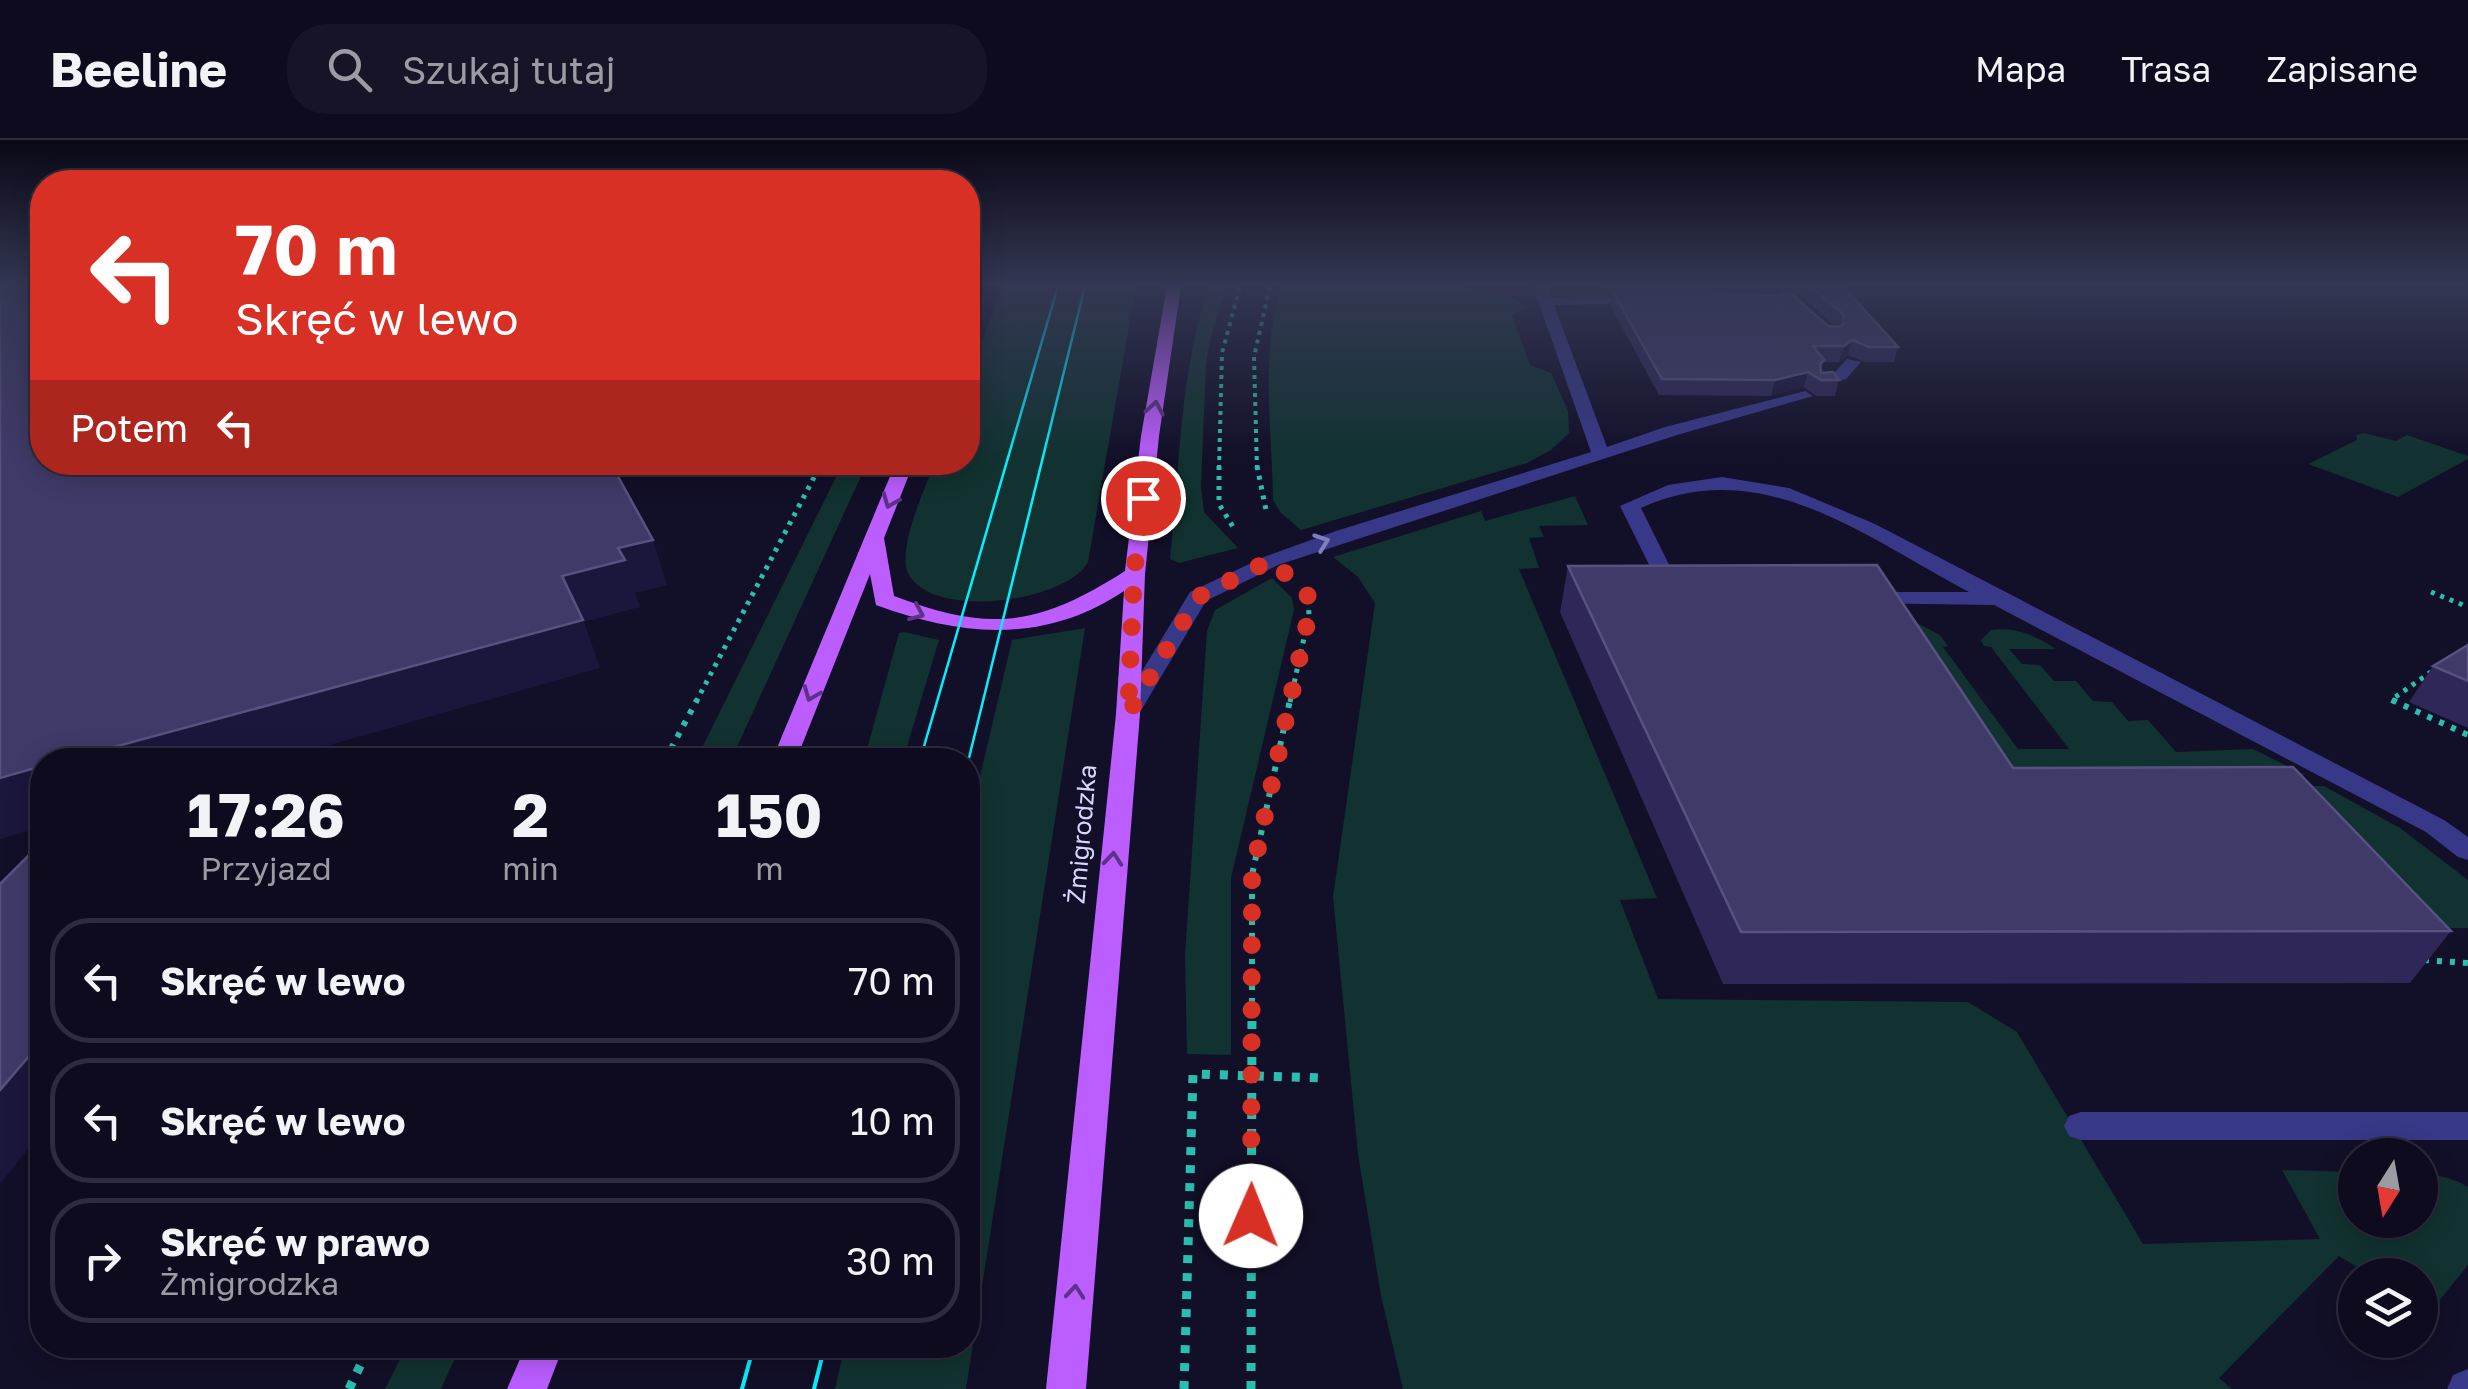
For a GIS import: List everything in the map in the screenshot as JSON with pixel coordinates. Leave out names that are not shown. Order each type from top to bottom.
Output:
[{"type":"main road","name":"Żmigrodzka","points":[[1066,1389],[1128,714],[1134,574],[1165,344]]},
{"type":"main road","points":[[789,748],[900,475]]},
{"type":"main road","points":[[874,539],[884,600],[934,620],[959,625],[1000,627],[1080,608],[1134,574]]},
{"type":"main road","points":[[527,1389],[540,1358]]},
{"type":"lane","points":[[1561,344],[1601,455]]},
{"type":"lane","points":[[1825,383],[1840,376],[1853,362]]},
{"type":"lane","points":[[1128,714],[1198,597],[1271,560],[1671,430],[1805,396]]},
{"type":"lane","points":[[1694,598],[1675,598],[1630,506],[1656,493],[1717,480],[1758,485],[1820,506],[2435,826],[2468,851]]},
{"type":"lane","points":[[1842,598],[1999,599]]},
{"type":"lane","points":[[2081,1126],[2468,1126]]},
{"type":"path","points":[[1224,344],[1219,504],[1234,528],[1307,594],[1311,605],[1252,875],[1251,1389]]},
{"type":"path","points":[[1256,344],[1254,389],[1262,505],[1270,520],[1305,548]]},
{"type":"path","points":[[671,748],[815,475]]},
{"type":"path","points":[[2431,592],[2468,606]]},
{"type":"path","points":[[2437,668],[2391,700],[2468,735]]},
{"type":"path","points":[[2413,959],[2468,962]]},
{"type":"path","points":[[1184,1389],[1193,1074],[1323,1078]]},
{"type":"path","points":[[350,1389],[364,1358]]},
{"type":"green space","points":[[1126,344],[1088,562],[1075,576],[1054,587],[999,601],[943,597],[921,588],[908,573],[906,562],[914,518],[930,475],[980,475],[980,346]]},
{"type":"green space","points":[[1194,344],[1209,344],[1201,486],[1204,512],[1238,548],[1179,563],[1170,559]]},
{"type":"green space","points":[[1271,344],[1523,344],[1530,365],[1551,373],[1568,411],[1569,433],[1551,450],[1527,463],[1301,530],[1280,512],[1273,500]]},
{"type":"green space","points":[[2364,433],[2396,441],[2407,435],[2468,459],[2398,497],[2308,464]]},
{"type":"green space","points":[[837,475],[862,475],[736,748],[702,748]]},
{"type":"green space","points":[[1575,496],[1588,525],[1539,526],[1544,537],[1529,538],[1539,568],[1519,569],[1657,898],[1620,900],[1658,999],[1968,1002],[2017,1032],[2143,1244],[2320,1239],[2282,1170],[2338,1172],[2338,1238],[2438,1238],[2438,1176],[2468,1187],[2468,1265],[2438,1302],[2438,1258],[2339,1256],[2219,1378],[2232,1389],[1403,1389],[1381,1296],[1358,1154],[1333,897],[1375,603],[1358,577],[1333,557],[1481,511],[1485,521]]},
{"type":"green space","points":[[1272,578],[1292,598],[1294,610],[1231,878],[1231,1055],[1187,1054],[1185,955],[1207,631],[1215,610]]},
{"type":"green space","points":[[1900,614],[1940,635],[1948,646],[1943,647],[2018,749],[2069,749],[1991,647],[1984,646],[1981,640],[1991,630],[2025,633],[2056,649],[2009,649],[2022,664],[2040,665],[2054,681],[2076,681],[2093,701],[2112,702],[2128,721],[2148,720],[2176,752],[2253,749],[2305,775],[1993,776]]},
{"type":"green space","points":[[1085,628],[980,1299],[980,777],[1012,640]]},
{"type":"green space","points":[[899,633],[939,640],[907,748],[867,748]]},
{"type":"green space","points":[[2027,786],[2324,786],[2400,828],[2468,880],[2468,928],[2361,929]]},
{"type":"green space","points":[[400,1358],[455,1358],[441,1389],[385,1389]]},
{"type":"green space","points":[[842,1358],[971,1358],[966,1389],[835,1389]]},
{"type":"building","points":[[0,344],[30,344],[30,475],[617,475],[653,540],[618,548],[625,560],[562,576],[583,620],[110,748],[30,748],[30,769],[0,778]]},
{"type":"building","points":[[1642,344],[1846,344],[1813,346],[1824,360],[1821,373],[1833,372],[1839,380],[1821,380],[1808,372],[1775,380],[1662,379]]},
{"type":"building","points":[[1862,344],[1898,347],[1869,347]]},
{"type":"building","points":[[1877,565],[2013,768],[2293,767],[2451,931],[1741,932],[1568,566]]},
{"type":"building","points":[[2468,645],[2468,681],[2433,666]]},
{"type":"building","points":[[30,854],[30,1055],[0,1090],[0,884]]},
{"type":"tram line","points":[[923,748],[1041,344]]},
{"type":"tram line","points":[[971,748],[1071,344]]},
{"type":"tram line","points":[[742,1389],[750,1358]]},
{"type":"tram line","points":[[814,1389],[822,1358]]},
{"type":"route","points":[[1143,498],[1134,574],[1128,714],[1198,597],[1271,560],[1307,594],[1311,605],[1252,875],[1251,1216]]}]
